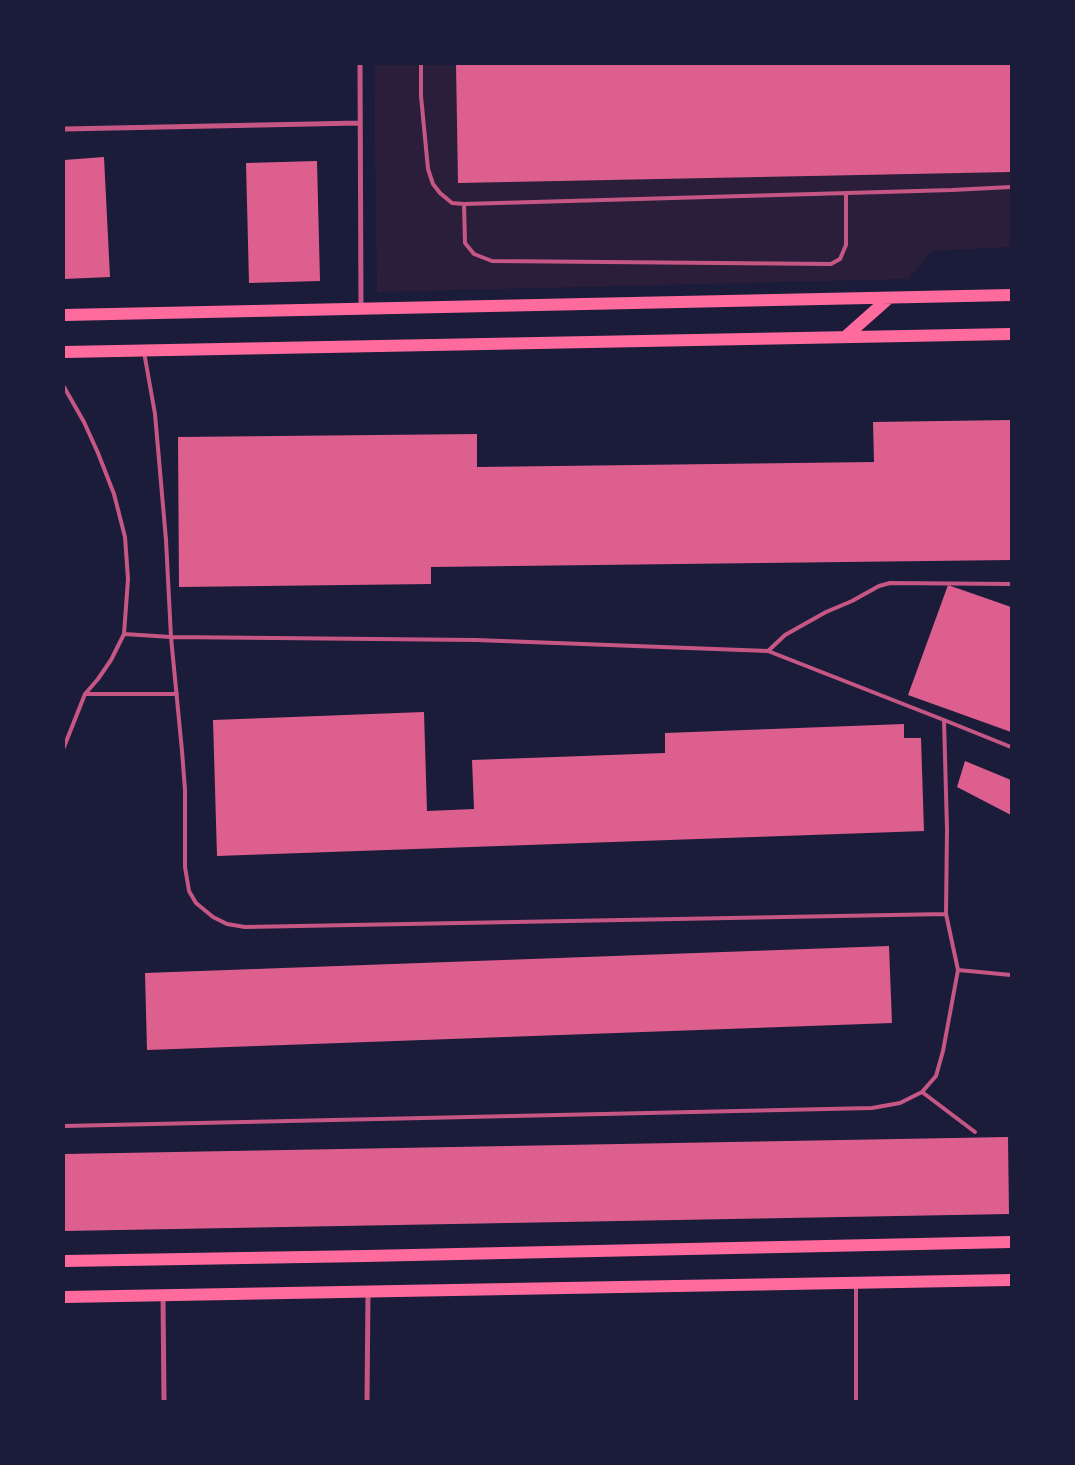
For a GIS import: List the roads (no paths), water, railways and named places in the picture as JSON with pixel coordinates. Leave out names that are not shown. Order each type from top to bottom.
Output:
[{"type":"main road","points":[[64,315],[1011,295]]},
{"type":"main road","points":[[845,337],[889,298]]},
{"type":"main road","points":[[64,352],[1011,334]]},
{"type":"main road","points":[[64,1261],[1011,1242]]},
{"type":"main road","points":[[64,1297],[1011,1280]]},
{"type":"street","points":[[360,64],[361,309]]},
{"type":"street","points":[[64,129],[360,123]]},
{"type":"street","points":[[368,1291],[368,1401]]},
{"type":"street","points":[[163,1295],[164,1401]]},
{"type":"lane","points":[[421,64],[421,96],[428,169],[433,184],[452,203],[846,194],[1011,187]]},
{"type":"lane","points":[[464,204],[465,243],[474,254],[492,261],[831,264],[840,259],[846,245],[846,194]]},
{"type":"lane","points":[[144,350],[155,414],[166,540],[171,637],[185,790],[185,867],[189,891],[196,903],[213,917],[227,924],[255,927],[946,914]]},
{"type":"lane","points":[[64,387],[84,422],[114,494],[125,537],[128,580],[124,634],[111,660],[85,694],[64,747]]},
{"type":"lane","points":[[768,651],[792,631],[884,584],[1011,584]]},
{"type":"lane","points":[[124,634],[171,637],[476,640],[768,651],[1011,748]]},
{"type":"lane","points":[[85,694],[177,694]]},
{"type":"lane","points":[[64,1126],[872,1108],[900,1103],[922,1092],[936,1076],[943,1051],[958,970],[946,914],[947,829],[944,720]]},
{"type":"lane","points":[[958,970],[1011,975]]},
{"type":"lane","points":[[922,1092],[975,1132]]},
{"type":"lane","points":[[856,1283],[856,1401]]}]
